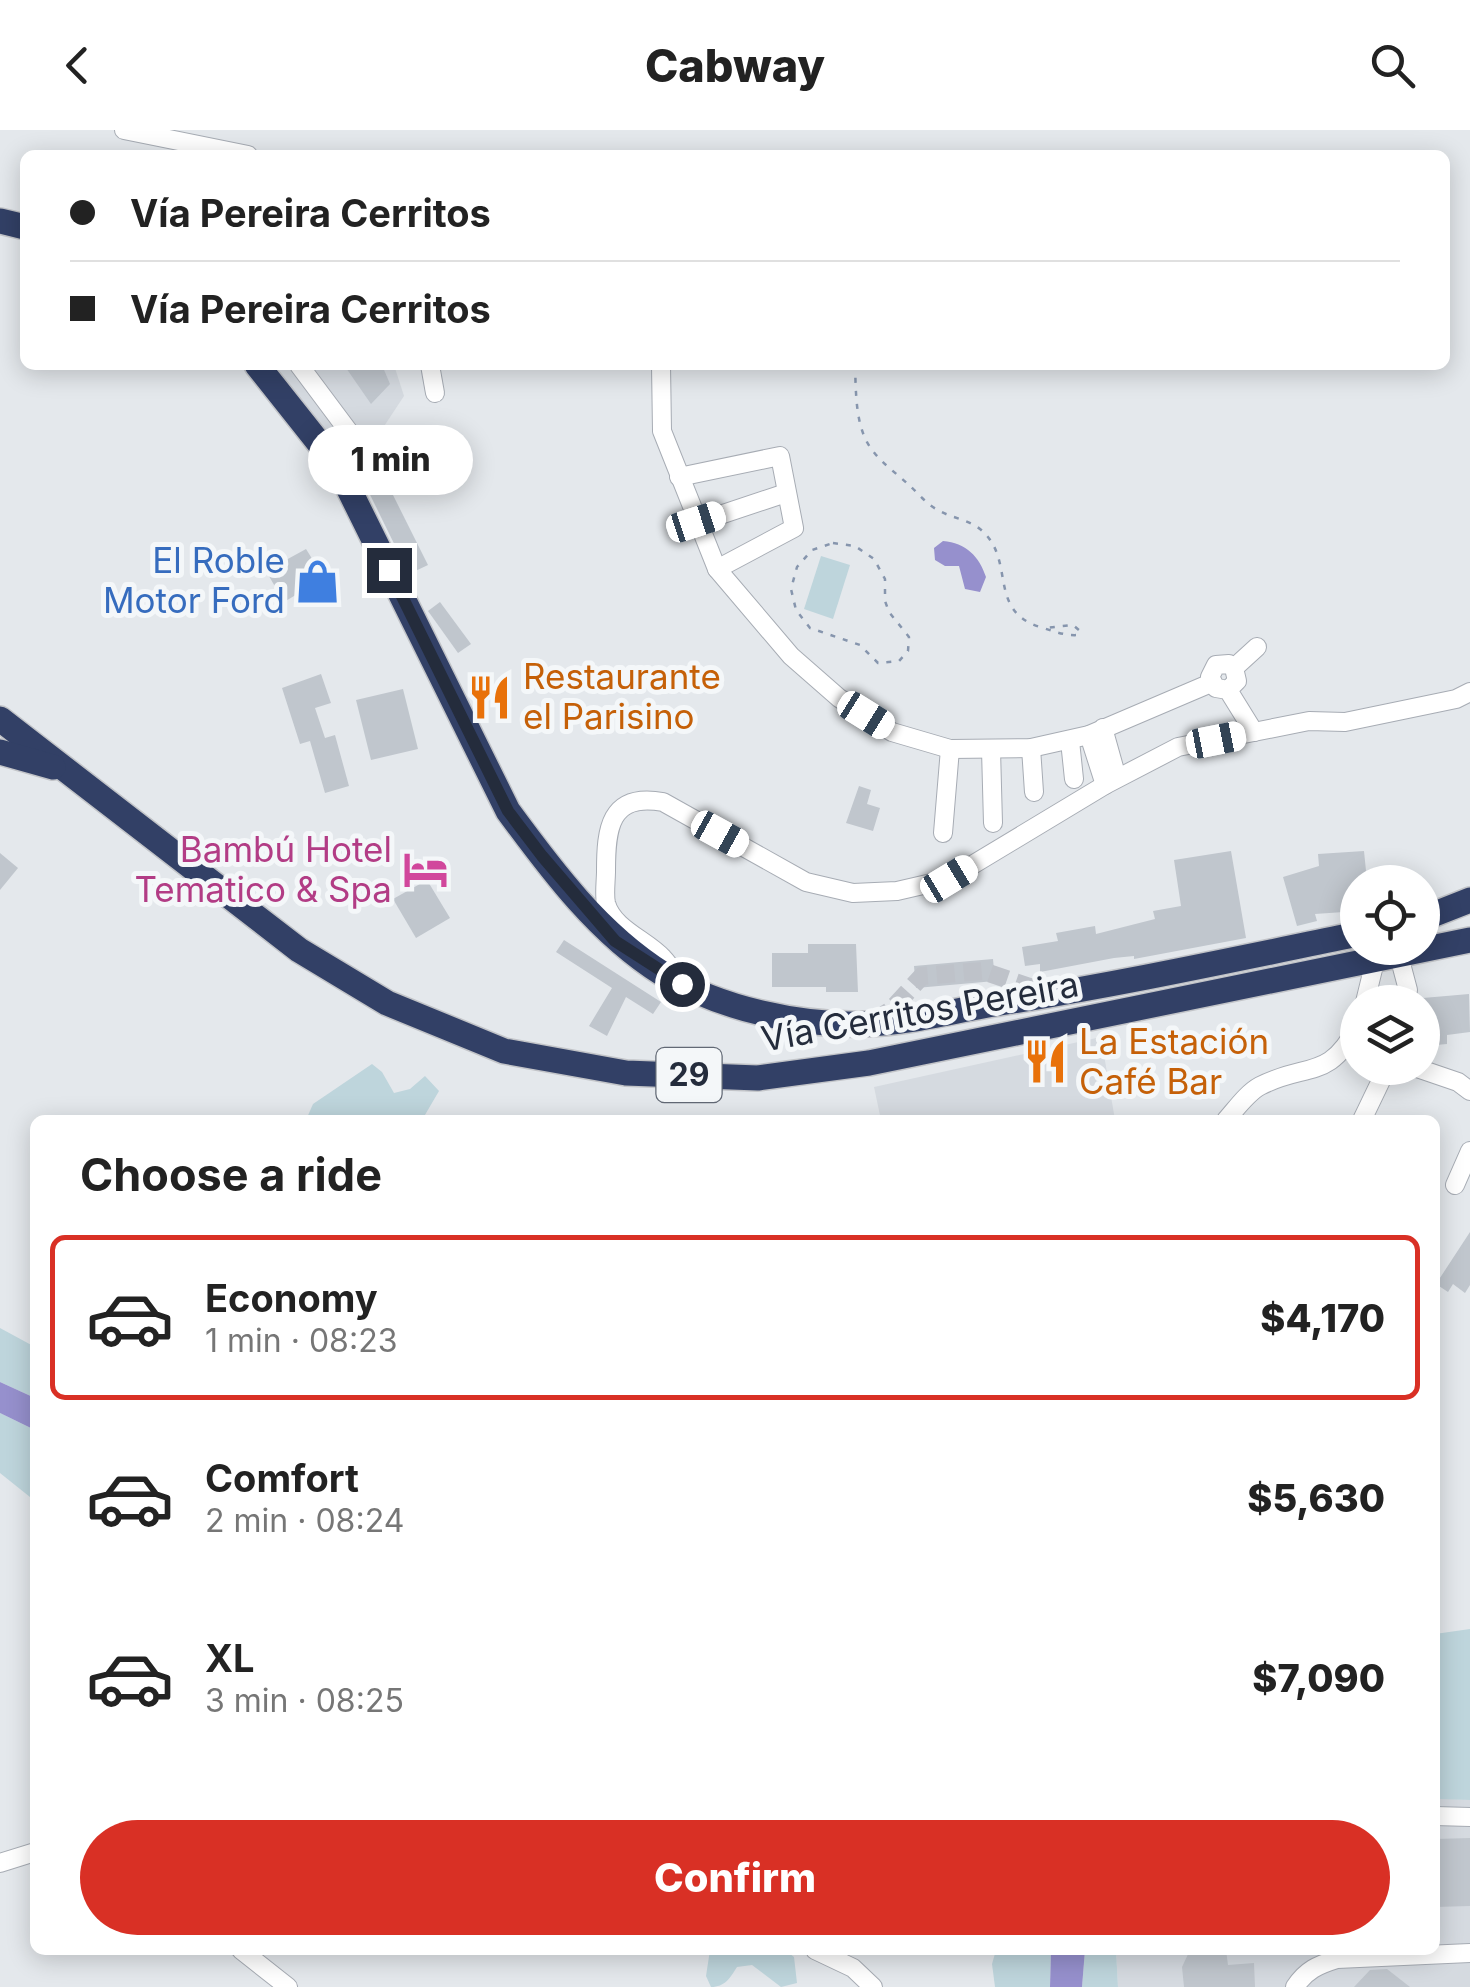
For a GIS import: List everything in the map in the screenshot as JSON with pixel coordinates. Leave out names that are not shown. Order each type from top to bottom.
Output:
[{"type":"highway","name":"29","points":[[261,370],[338,467],[508,811],[615,941],[682,984],[714,998],[774,1014],[825,1023],[869,1024],[1111,985],[1340,938]]},
{"type":"highway","name":"Vía Cerritos Pereira","points":[[0,719],[298,950],[387,1003],[504,1052],[626,1074],[758,1078],[869,1064],[1357,965]]},
{"type":"highway","points":[[0,752],[66,771]]},
{"type":"highway","points":[[1440,912],[1470,900]]},
{"type":"highway","points":[[1440,915],[1470,909]]},
{"type":"highway","name":"Vía Cerritos Pereira","points":[[1440,947],[1470,940]]},
{"type":"street","points":[[124,130],[223,150]]},
{"type":"street","points":[[431,370],[435,393]]},
{"type":"street","points":[[661,370],[662,431],[716,569],[778,642],[839,698],[892,732],[950,749],[1031,748],[1070,741],[1237,680],[1234,668],[1257,647]]},
{"type":"street","points":[[305,371],[305,423]]},
{"type":"street","points":[[305,371],[358,444]]},
{"type":"street","points":[[679,477],[780,456],[794,528],[716,569]]},
{"type":"street","points":[[696,522],[786,493]]},
{"type":"street","points":[[1220,686],[1254,732]]},
{"type":"street","points":[[682,984],[662,956],[624,927],[606,905],[606,836],[610,822],[634,803],[645,799],[664,802],[806,882],[853,893],[897,891],[949,879],[1111,782],[1178,747],[1309,720],[1345,722],[1456,699],[1470,692]]},
{"type":"street","points":[[1096,732],[1111,782]]},
{"type":"street","points":[[1070,741],[1074,779]]},
{"type":"street","points":[[1031,748],[1034,792]]},
{"type":"street","points":[[944,834],[950,749]]},
{"type":"street","points":[[991,750],[993,823]]},
{"type":"street","points":[[1231,1115],[1255,1088],[1278,1078],[1320,1070],[1340,1052]]},
{"type":"street","points":[[1440,1076],[1470,1091]]},
{"type":"street","points":[[1364,1115],[1379,1085]]},
{"type":"street","points":[[1455,1186],[1470,1151]]},
{"type":"street","points":[[1440,1816],[1470,1817]]},
{"type":"street","points":[[0,1863],[30,1854]]},
{"type":"street","points":[[1440,1954],[1470,1953]]},
{"type":"street","points":[[246,1955],[288,1987]]},
{"type":"street","points":[[826,1955],[854,1968],[873,1987]]},
{"type":"street","points":[[1296,1987],[1316,1965],[1337,1959],[1426,1955]]},
{"type":"path","points":[[856,370],[856,398],[868,446],[937,510],[980,528],[998,555],[1008,606],[1024,620],[1044,628],[1070,636],[1078,636],[1080,631],[1074,625],[1044,628]]},
{"type":"path","points":[[833,542],[866,551],[880,568],[885,600],[896,621],[907,630],[910,644],[904,657],[892,664],[878,663],[853,641],[820,634],[796,610],[791,588],[796,567],[812,550],[833,542]]},
{"type":"shaded area","points":[[261,370],[396,370],[404,396],[369,449],[338,467]]},
{"type":"shaded area","points":[[943,541],[965,548],[980,563],[986,577],[980,592],[965,589],[959,566],[945,566],[935,560],[934,548]]},
{"type":"shaded area","points":[[821,556],[850,565],[833,619],[804,609]]},
{"type":"shaded area","name":"La Estación Café Bar","points":[[1101,1037],[1114,1115],[880,1115],[874,1087]]},
{"type":"shaded area","points":[[372,1064],[382,1072],[394,1093],[410,1089],[425,1076],[439,1091],[425,1115],[308,1115],[313,1104]]},
{"type":"shaded area","points":[[0,1328],[30,1344],[30,1396],[0,1382]]},
{"type":"shaded area","points":[[0,1382],[30,1396],[30,1428],[0,1413]]},
{"type":"shaded area","points":[[0,1413],[30,1428],[30,1497],[0,1473]]},
{"type":"shaded area","points":[[1470,1629],[1470,1800],[1440,1799],[1440,1633]]},
{"type":"shaded area","points":[[1440,1798],[1470,1800],[1470,1987],[1118,1987],[1116,1955],[1440,1955]]},
{"type":"shaded area","points":[[709,1955],[791,1955],[797,1983],[781,1987],[752,1965],[737,1967],[724,1984],[716,1987],[711,1987],[706,1976]]},
{"type":"shaded area","points":[[995,1955],[1051,1955],[1050,1987],[995,1987]]},
{"type":"shaded area","points":[[1051,1955],[1085,1955],[1082,1987],[1050,1987]]},
{"type":"shaded area","points":[[1085,1955],[1116,1955],[1118,1987],[1082,1987]]},
{"type":"building","points":[[347,370],[384,370],[390,384],[371,404]]},
{"type":"building","points":[[370,449],[428,565],[409,574],[352,458]]},
{"type":"building","points":[[306,549],[324,578],[284,602],[266,571]]},
{"type":"building","points":[[440,602],[471,644],[458,653],[428,611]]},
{"type":"building","points":[[321,674],[331,703],[315,708],[325,738],[335,735],[349,786],[325,793],[310,741],[300,744],[282,688]]},
{"type":"building","points":[[403,689],[418,749],[371,760],[356,700]]},
{"type":"building","points":[[859,786],[871,790],[867,804],[880,808],[873,831],[846,823]]},
{"type":"building","points":[[1231,851],[1246,938],[1040,972],[1040,964],[1025,966],[1022,947],[1058,941],[1056,933],[1095,926],[1096,934],[1155,919],[1153,911],[1181,906],[1174,860]]},
{"type":"building","points":[[1364,851],[1365,865],[1340,865],[1340,912],[1315,914],[1317,921],[1297,926],[1283,877],[1319,866],[1318,854]]},
{"type":"building","points":[[0,853],[18,868],[0,890]]},
{"type":"building","points":[[427,880],[450,918],[416,938],[393,899]]},
{"type":"building","points":[[564,940],[661,1002],[653,1014],[626,997],[607,1036],[589,1026],[612,988],[556,952]]},
{"type":"building","points":[[808,944],[856,944],[858,992],[826,992],[826,987],[772,987],[772,953],[808,953]]},
{"type":"building","points":[[993,959],[995,981],[916,988],[914,966]]},
{"type":"building","points":[[1469,994],[1470,1032],[1447,1035],[1447,1044],[1440,1045],[1440,997]]},
{"type":"building","points":[[1470,1232],[1470,1285],[1465,1293],[1453,1284],[1448,1292],[1440,1287],[1440,1278]]},
{"type":"building","points":[[1470,1838],[1470,1906],[1440,1907],[1440,1839]]},
{"type":"building","points":[[1188,1955],[1227,1955],[1228,1965],[1254,1963],[1255,1987],[1184,1987],[1182,1967]]},
{"type":"building","points":[[1387,1969],[1410,1987],[1354,1987],[1370,1970]]},
{"type":"tunnel","points":[[874,1021],[891,1010],[922,976],[983,971],[1044,992]]},
{"type":"place","name":"El Roble Motor Ford","points":[[318,581]]},
{"type":"place","name":"Restaurante el Parisino","points":[[490,697]]},
{"type":"place","name":"Bambú Hotel Tematico & Spa","points":[[425,870]]},
{"type":"place","name":"La Estación Café Bar","points":[[1046,1062]]},
{"type":"route","points":[[389,570],[508,811],[615,941],[682,984]]}]
